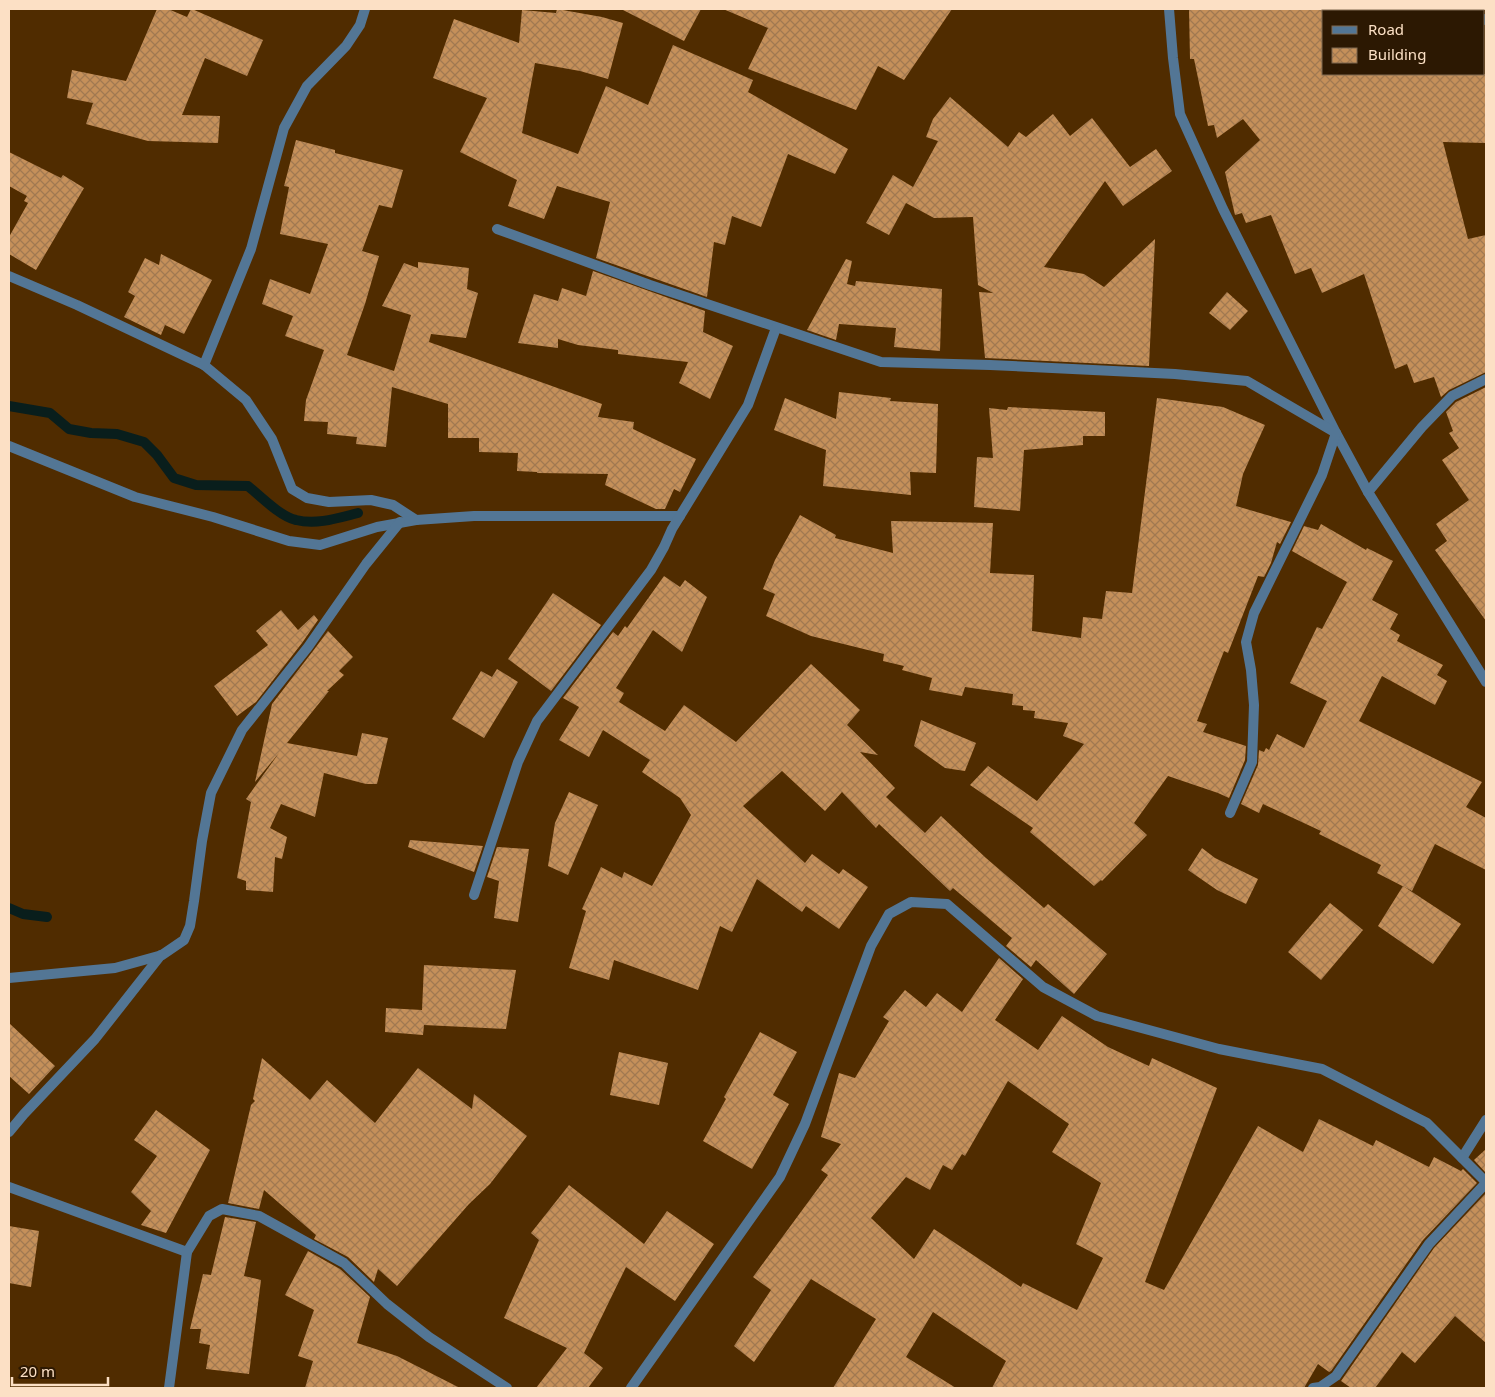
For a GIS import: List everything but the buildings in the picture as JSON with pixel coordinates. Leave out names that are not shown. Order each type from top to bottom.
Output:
[{"type":"street","points":[[204,364],[251,249],[284,128],[307,86],[346,46],[360,25],[365,9]]},
{"type":"street","points":[[1169,9],[1180,114],[1223,209],[1336,434],[1368,492],[1486,682]]},
{"type":"street","points":[[497,229],[650,286],[882,362],[1146,372],[1247,381],[1336,434]]},
{"type":"street","points":[[9,276],[77,305],[204,364],[246,400],[272,439],[292,489],[307,498],[329,502],[371,500],[393,505],[416,520]]},
{"type":"street","points":[[474,895],[518,762],[537,721],[651,570],[680,516],[748,405],[776,328]]},
{"type":"street","points":[[1368,492],[1422,426],[1452,396],[1486,379]]},
{"type":"street","points":[[1230,812],[1252,762],[1254,704],[1246,642],[1254,613],[1322,475],[1336,434]]},
{"type":"street","points":[[9,446],[135,497],[214,517],[289,541],[320,545],[377,527],[416,520],[474,516],[680,516]]},
{"type":"street","points":[[9,1132],[95,1040],[162,955],[184,940],[190,926],[211,793],[242,730],[308,647],[366,564],[400,522]]},
{"type":"street","points":[[631,1388],[780,1177],[805,1124],[871,946],[889,914],[911,902],[947,904],[1043,987],[1097,1016],[1219,1049],[1322,1069],[1426,1123],[1486,1183],[1429,1244],[1336,1376],[1320,1387],[1313,1388]]},
{"type":"street","points":[[9,978],[115,968],[162,955]]},
{"type":"street","points":[[1462,1158],[1486,1120]]},
{"type":"street","points":[[9,1187],[187,1252]]},
{"type":"street","points":[[169,1388],[187,1252],[209,1216],[222,1209],[259,1216],[344,1263],[386,1304],[429,1337],[507,1388]]},
{"type":"waterway","points":[[9,406],[50,413],[69,429],[91,433],[117,434],[144,442],[157,455],[174,478],[196,485],[248,486],[277,511],[296,520],[312,522],[358,513]]},
{"type":"waterway","points":[[9,908],[23,914],[47,917]]}]
